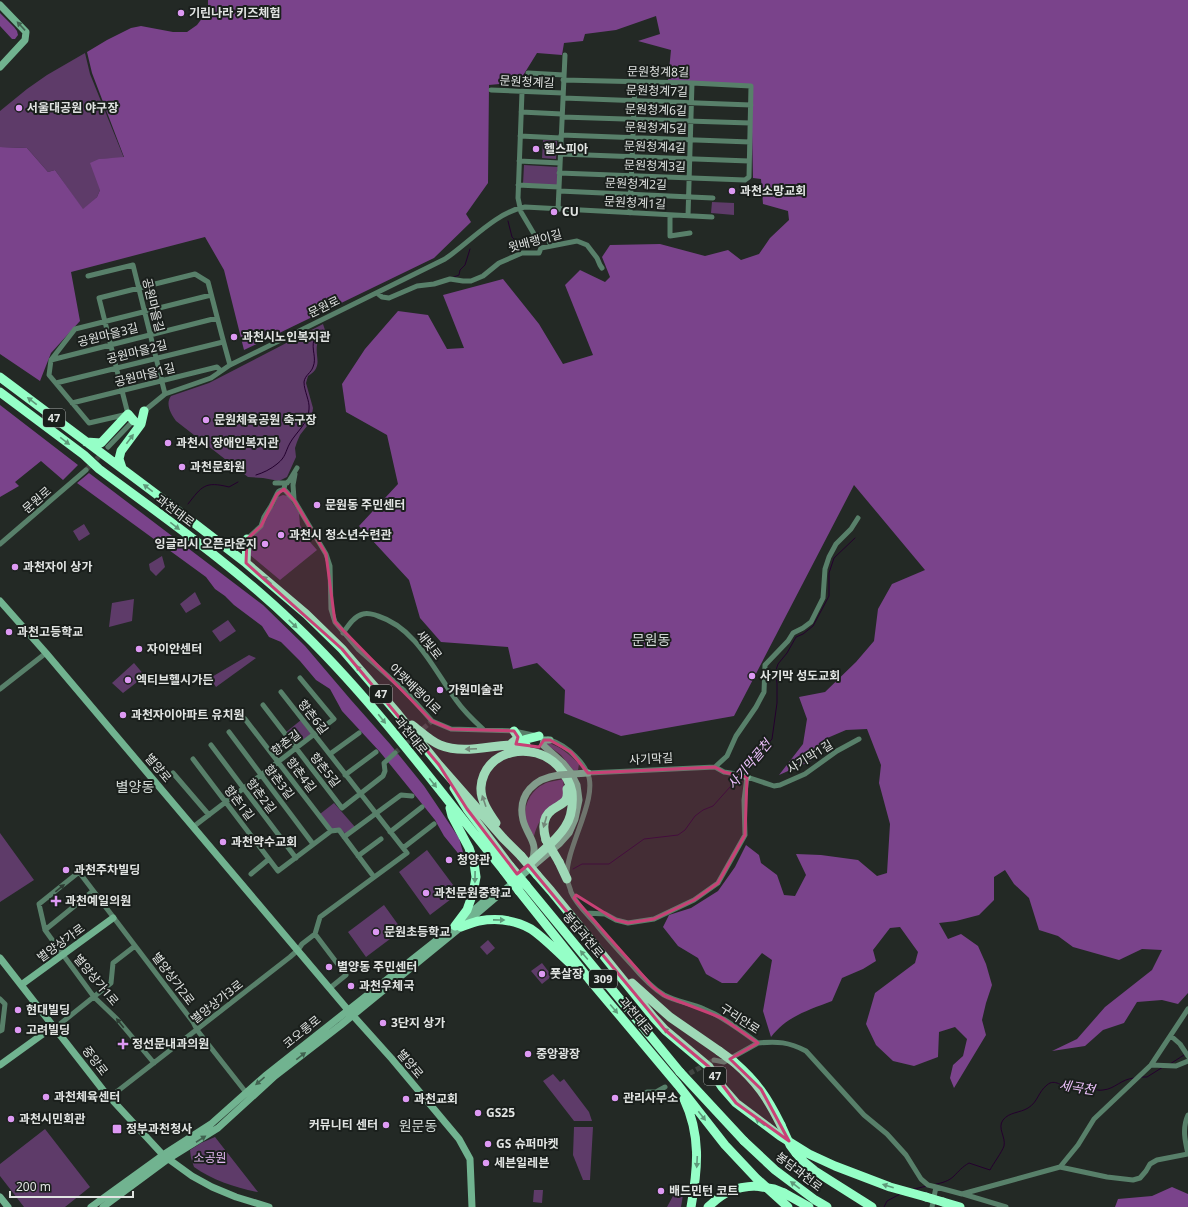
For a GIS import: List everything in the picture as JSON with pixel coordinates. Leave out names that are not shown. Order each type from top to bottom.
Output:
[{"type":"highway","name":"과천대로","points":[[0,377],[246,562],[306,614],[342,649],[398,714],[439,765],[551,890]]},
{"type":"highway","name":"과천대로","points":[[0,392],[232,570],[256,589],[293,623],[357,689],[448,801],[523,888],[589,979],[678,1085]]},
{"type":"highway","points":[[122,468],[119,459],[121,451],[141,424],[144,411]]},
{"type":"highway","points":[[86,442],[101,442],[131,418]]},
{"type":"highway","points":[[246,562],[251,536]]},
{"type":"highway","points":[[398,714],[439,744],[452,748],[469,749],[522,745],[537,746],[549,751]]},
{"type":"highway","points":[[510,746],[518,737],[514,731]]},
{"type":"highway","points":[[510,746],[523,740],[539,736]]},
{"type":"highway","points":[[521,856],[483,801],[481,788],[488,767],[506,754],[524,751],[534,752],[545,756],[554,762],[566,782],[568,793],[566,800],[563,804],[551,810],[547,815],[543,832],[567,879]]},
{"type":"highway","points":[[439,765],[507,869]]},
{"type":"highway","points":[[531,862],[557,837],[565,827],[570,817],[572,806],[570,785],[568,778],[560,772]]},
{"type":"highway","points":[[448,801],[452,816],[469,848],[474,863],[476,877],[473,893],[467,910],[458,927]]},
{"type":"highway","points":[[559,862],[568,865]]},
{"type":"highway","name":"봉담과천로","points":[[523,888],[680,1072],[744,1141],[775,1170],[815,1200],[827,1207]]},
{"type":"highway","points":[[551,890],[565,901],[634,985],[670,1017],[734,1062],[748,1075],[761,1089],[772,1106],[790,1144],[804,1162],[815,1171],[872,1207]]},
{"type":"highway","name":"47","points":[[551,890],[654,1018],[665,1030],[709,1067],[722,1087],[736,1103],[775,1133],[809,1154],[863,1178],[960,1207]]},
{"type":"highway","points":[[458,927],[478,921],[491,920],[506,920],[519,924],[530,929],[541,937],[563,958],[589,979]]},
{"type":"highway","name":"47","points":[[678,1085],[688,1107],[696,1136],[697,1160],[695,1188],[691,1207]]},
{"type":"highway","name":"47","points":[[678,1085],[725,1145],[756,1178],[788,1207]]},
{"type":"highway","points":[[708,1207],[725,1192],[737,1188],[756,1186],[774,1189],[809,1207]]},
{"type":"street","points":[[0,5],[26,32],[26,40],[0,67]]},
{"type":"street","name":"문원청계길","points":[[558,210],[565,55]]},
{"type":"street","name":"문원청계길","points":[[528,73],[564,77]]},
{"type":"street","name":"문원청계8길","points":[[564,77],[635,82],[751,86],[751,105]]},
{"type":"street","points":[[630,213],[635,82]]},
{"type":"street","points":[[688,216],[692,83]]},
{"type":"street","name":"문원청계길","points":[[491,90],[563,96]]},
{"type":"street","points":[[522,92],[518,198],[521,212],[534,234],[536,236],[544,235],[547,237],[550,244]]},
{"type":"street","name":"문원청계7길","points":[[563,96],[751,105]]},
{"type":"street","points":[[749,161],[751,105]]},
{"type":"street","points":[[521,112],[562,115]]},
{"type":"street","name":"문원청계6길","points":[[562,115],[750,123]]},
{"type":"street","points":[[520,136],[561,137]]},
{"type":"street","name":"문원청계5길","points":[[561,137],[633,137],[750,142]]},
{"type":"street","name":"문원청계4길","points":[[560,154],[749,161]]},
{"type":"street","points":[[519,161],[560,163]]},
{"type":"street","name":"문원청계3길","points":[[559,173],[745,180],[749,177],[749,161]]},
{"type":"street","points":[[518,185],[559,189]]},
{"type":"street","name":"문원청계2길","points":[[559,189],[713,198]]},
{"type":"street","name":"문원로","points":[[108,447],[131,418],[144,411],[165,394],[211,378],[230,365],[445,260],[500,217],[509,212],[525,207],[558,210]]},
{"type":"street","name":"문원청계1길","points":[[558,210],[712,217]]},
{"type":"street","points":[[670,215],[670,236],[690,233]]},
{"type":"street","name":"윗배랭이길","points":[[377,293],[382,297],[389,298],[417,286],[434,284],[450,279],[471,281],[483,276],[499,263],[522,253],[539,253],[541,248],[550,244],[577,241],[587,245],[597,258],[602,268]]},
{"type":"street","name":"공원마을길","points":[[88,276],[132,265],[165,394]]},
{"type":"street","points":[[211,295],[144,311],[105,321],[74,329],[51,360],[49,375],[89,423],[131,418],[122,391],[110,344],[105,321],[99,298],[195,274],[208,282],[230,365]]},
{"type":"street","name":"공원마을3길","points":[[51,360],[217,318]]},
{"type":"street","name":"공원마을2길","points":[[56,383],[223,342]]},
{"type":"street","name":"공원마을1길","points":[[72,403],[217,367],[221,371]]},
{"type":"street","points":[[285,488],[298,468],[293,487],[294,500]]},
{"type":"street","name":"문원로","points":[[0,544],[86,470]]},
{"type":"street","points":[[251,536],[261,526],[276,494],[285,488],[289,482],[293,487]]},
{"type":"street","points":[[285,488],[291,491],[293,487]]},
{"type":"street","name":"아랫배랭이로","points":[[285,488],[294,500],[326,554],[330,566],[331,609],[335,622],[359,650],[407,693],[432,722],[451,729],[514,731],[539,736],[560,743],[581,762],[588,773]]},
{"type":"street","points":[[715,767],[727,756],[736,736],[764,692],[765,665],[788,641],[793,633],[811,622],[823,598],[825,569],[829,557],[836,544],[851,529],[858,518]]},
{"type":"street","name":"별양로","points":[[0,601],[46,653],[350,1013],[392,1058],[459,1139],[470,1159],[472,1207]]},
{"type":"street","name":"새빛로","points":[[343,633],[354,619],[362,614],[374,614],[395,624],[406,632],[416,643],[456,701],[483,729]]},
{"type":"street","points":[[0,689],[46,653]]},
{"type":"street","name":"향촌길","points":[[193,827],[334,719],[300,678]]},
{"type":"street","name":"향촌6길","points":[[281,692],[406,853],[374,877]]},
{"type":"street","name":"향촌5길","points":[[263,705],[342,808],[360,793]]},
{"type":"street","name":"향촌4길","points":[[245,719],[331,831],[339,830],[374,877]]},
{"type":"street","name":"향촌3길","points":[[229,732],[313,844]]},
{"type":"street","points":[[330,754],[359,733]]},
{"type":"street","name":"사기막1길","points":[[745,776],[774,786],[780,786],[805,774],[837,751],[859,739]]},
{"type":"street","points":[[458,927],[560,843],[569,833],[575,819],[579,800],[577,785],[563,762],[544,745],[544,740],[550,740]]},
{"type":"street","name":"향촌2길","points":[[211,745],[296,858]]},
{"type":"street","points":[[345,774],[376,752]]},
{"type":"street","points":[[360,793],[383,776],[385,771],[384,763],[395,753]]},
{"type":"street","name":"향촌1길","points":[[193,759],[278,871],[296,858]]},
{"type":"street","name":"사기막길","points":[[588,773],[715,767],[724,772],[745,776]]},
{"type":"street","points":[[458,927],[531,862],[535,850],[533,841],[523,821],[522,811],[524,800],[528,791],[544,778],[560,772],[588,773],[590,789],[586,807],[570,855],[567,879]]},
{"type":"street","points":[[173,773],[209,815]]},
{"type":"street","points":[[586,913],[606,914],[616,920],[628,923],[654,918],[694,900],[718,883],[745,835],[745,776]]},
{"type":"street","points":[[344,837],[401,795],[412,796]]},
{"type":"street","points":[[390,832],[422,807]]},
{"type":"street","points":[[403,848],[434,824]]},
{"type":"street","points":[[296,858],[331,831]]},
{"type":"street","points":[[358,856],[381,838]]},
{"type":"street","points":[[251,874],[269,859]]},
{"type":"street","name":"별양상가2로","points":[[79,872],[197,1030],[248,1095]]},
{"type":"street","name":"별양상가1로","points":[[79,872],[39,904],[45,930],[94,997],[117,1019],[154,1063]]},
{"type":"street","points":[[298,950],[302,944],[315,934],[320,917],[374,877]]},
{"type":"street","name":"구리안로","points":[[567,879],[572,894],[586,913],[653,987],[665,996],[680,1002],[704,1008],[722,1018],[758,1043],[773,1041],[797,1046],[806,1052],[864,1115],[887,1134],[906,1155],[921,1179],[928,1185],[1006,1207]]},
{"type":"street","points":[[45,930],[93,891]]},
{"type":"street","name":"별양상가로","points":[[21,985],[113,918]]},
{"type":"street","name":"코오롱로","points":[[166,1157],[218,1128],[248,1095],[458,927]]},
{"type":"street","points":[[315,934],[346,975],[330,988]]},
{"type":"street","points":[[0,1065],[54,1027],[111,983],[113,964],[135,946]]},
{"type":"street","name":"별양상가3로","points":[[110,1097],[298,950]]},
{"type":"street","name":"중앙로","points":[[1,962],[21,985],[103,1090],[166,1157],[192,1176],[212,1187],[250,1204],[269,1207]]},
{"type":"street","points":[[0,998],[5,1004],[2,1030],[0,1031]]},
{"type":"street","points":[[1060,1168],[1078,1145],[1094,1119],[1151,1065],[1188,1009]]},
{"type":"street","points":[[1171,1036],[1180,1044],[1187,1054]]},
{"type":"street","points":[[714,1060],[724,1062],[758,1043]]},
{"type":"street","points":[[1151,1065],[1162,1065],[1168,1067],[1176,1066],[1188,1061]]},
{"type":"street","points":[[640,1094],[656,1092],[665,1087]]},
{"type":"street","points":[[962,1194],[1060,1168],[1107,1177],[1134,1180],[1140,1178],[1150,1164],[1157,1160],[1188,1154],[1184,1138],[1188,1115]]},
{"type":"street","points":[[91,1207],[166,1157]]},
{"type":"street","points":[[103,1207],[166,1157]]},
{"type":"street","points":[[932,1207],[936,1187]]},
{"type":"street","points":[[978,1189],[978,1198]]},
{"type":"street","points":[[0,1197],[8,1207]]},
{"type":"highlighted area","points":[[284,489],[294,500],[326,554],[335,622],[432,721],[451,729],[514,731],[518,737],[516,744],[539,747],[544,740],[550,740],[571,752],[588,773],[715,767],[724,772],[747,777],[745,835],[718,883],[694,900],[654,919],[628,923],[616,920],[576,895],[574,898],[653,987],[665,996],[722,1018],[758,1043],[730,1059],[761,1089],[789,1141],[736,1103],[709,1067],[665,1030],[528,865],[517,874],[467,809],[439,765],[342,649],[246,563],[247,539],[261,526],[277,494]]},
{"type":"green space","name":"서울대공원 야구장","points":[[85,53],[90,74],[124,158],[100,159],[100,190],[97,197],[83,210],[55,170],[48,172],[27,148],[0,147],[0,111],[47,75]]},
{"type":"green space","points":[[543,140],[557,141],[556,159],[542,158]]},
{"type":"green space","points":[[524,165],[558,167],[557,186],[523,184]]},
{"type":"green space","points":[[712,202],[734,203],[734,215],[711,213]]},
{"type":"green space","points":[[323,324],[325,330],[319,338],[317,346],[316,368],[308,376],[306,383],[313,408],[312,415],[297,442],[295,448],[296,457],[287,477],[279,481],[248,477],[174,418],[169,406],[169,399],[171,396],[209,383]]},
{"type":"green space","name":"과천시 청소년수련관","points":[[283,495],[288,496],[299,513],[300,525],[310,542],[317,550],[280,580],[243,549],[263,526],[266,516],[274,506],[278,497]]},
{"type":"green space","points":[[84,524],[90,534],[79,541],[73,531]]},
{"type":"green space","points":[[162,556],[165,567],[156,576],[150,570],[149,564]]},
{"type":"green space","points":[[195,592],[201,604],[186,613],[180,604]]},
{"type":"green space","points":[[134,599],[132,621],[109,627],[112,603]]},
{"type":"green space","points":[[228,620],[236,631],[220,642],[212,631]]},
{"type":"green space","points":[[249,655],[256,658],[216,687],[210,678]]},
{"type":"green space","name":"엑티브헬시가든","points":[[134,663],[145,676],[123,693],[112,683]]},
{"type":"green space","points":[[301,720],[312,735],[305,741],[300,735],[291,742],[285,733]]},
{"type":"green space","points":[[546,742],[560,748],[572,757],[579,764],[578,770],[574,771],[561,755],[545,743]]},
{"type":"green space","points":[[563,779],[563,799],[542,818],[534,836],[525,819],[526,807],[530,796],[544,784]]},
{"type":"green space","points":[[334,803],[355,827],[346,834],[340,829],[331,830],[320,814]]},
{"type":"green space","points":[[0,833],[34,880],[0,902]]},
{"type":"green space","points":[[427,850],[459,893],[430,915],[399,872]]},
{"type":"green space","points":[[384,905],[402,930],[366,957],[348,932]]},
{"type":"green space","points":[[488,940],[495,948],[487,955],[480,947]]},
{"type":"green space","name":"풋살장","points":[[542,963],[552,976],[542,984],[531,971]]},
{"type":"green space","points":[[553,1074],[560,1082],[564,1079],[589,1112],[592,1121],[574,1121],[543,1081]]},
{"type":"green space","points":[[574,1127],[593,1127],[590,1180],[583,1180],[573,1155]]},
{"type":"green space","points":[[45,1129],[90,1187],[65,1207],[24,1207],[0,1176],[0,1164]]},
{"type":"green space","name":"소공원","points":[[215,1137],[258,1192],[224,1183],[208,1176],[194,1167],[190,1150]]},
{"type":"green space","points":[[534,1190],[543,1190],[542,1203],[533,1202]]},
{"type":"green space","points":[[683,1195],[681,1207],[667,1207],[673,1196]]},
{"type":"shaded area","points":[[208,0],[1188,0],[1188,993],[1178,1004],[1162,1000],[1137,1002],[1124,1023],[1103,1030],[1085,1046],[1052,1051],[1077,1039],[1105,1007],[1152,970],[1162,950],[1142,949],[1119,960],[1073,947],[1058,936],[1039,930],[1029,898],[1014,884],[1005,870],[994,877],[994,900],[979,915],[956,921],[939,923],[948,939],[961,934],[978,946],[986,964],[992,985],[982,1020],[986,1035],[954,1088],[950,1078],[953,1065],[963,1056],[967,1039],[955,1027],[939,1032],[938,1057],[914,1066],[893,1061],[876,1045],[866,1024],[875,993],[915,963],[918,952],[900,927],[890,928],[873,950],[876,961],[863,969],[842,978],[832,1001],[799,1014],[784,1024],[771,1037],[763,1011],[772,960],[762,953],[737,983],[722,983],[706,974],[698,958],[678,946],[663,927],[669,915],[691,908],[718,891],[735,867],[746,845],[759,855],[761,863],[777,875],[784,895],[795,896],[806,875],[796,854],[821,855],[858,860],[877,876],[887,873],[890,824],[879,783],[881,765],[867,729],[846,730],[825,739],[811,761],[779,775],[803,744],[807,719],[799,697],[825,692],[856,662],[874,641],[878,609],[892,584],[925,570],[854,485],[734,716],[621,736],[564,713],[565,690],[537,663],[513,669],[508,647],[441,642],[420,618],[409,580],[359,526],[398,484],[387,435],[346,412],[342,384],[365,349],[398,311],[428,315],[447,349],[464,348],[443,295],[503,279],[539,324],[563,364],[593,355],[565,285],[580,270],[605,282],[610,277],[602,257],[610,245],[660,244],[705,256],[728,250],[741,260],[759,254],[770,238],[789,220],[788,211],[763,204],[761,179],[753,178],[751,86],[668,81],[671,50],[638,41],[660,34],[656,16],[616,30],[585,34],[583,41],[564,43],[562,55],[537,53],[519,82],[489,85],[488,183],[466,214],[471,222],[434,258],[244,350],[224,270],[205,237],[71,272],[80,321],[51,353],[40,381],[0,354],[0,147],[27,148],[48,172],[55,170],[83,209],[97,197],[100,190],[90,163],[99,159],[124,157],[92,73],[87,52],[131,28],[141,26],[173,32],[187,32],[197,25],[203,17],[208,6]]},
{"type":"shaded area","points":[[0,13],[17,31],[18,35],[15,39],[12,39],[0,26]]},
{"type":"shaded area","points":[[0,405],[78,465],[63,480],[41,461],[15,482],[19,486],[0,497]]},
{"type":"shaded area","points":[[89,473],[263,605],[305,646],[390,744],[424,786],[459,838],[466,863],[444,836],[435,820],[380,752],[342,711],[330,689],[316,680],[281,642],[269,637],[262,626],[215,589],[206,577],[77,483]]},
{"type":"shaded area","points":[[1172,1187],[1188,1194],[1188,1207],[1115,1207],[1118,1199],[1152,1196]]},
{"type":"waterway","points":[[508,221],[512,237],[516,241],[529,241],[542,246]]},
{"type":"waterway","points":[[454,277],[459,275],[460,270],[465,265],[470,249]]},
{"type":"waterway","points":[[256,475],[275,466],[284,457],[288,446],[307,419],[309,406],[304,382],[314,364],[314,340],[322,330]]},
{"type":"waterway","points":[[188,504],[205,486],[221,485],[229,487],[238,482]]},
{"type":"waterway","name":"사기막골천","points":[[744,771],[772,739],[777,703],[777,683],[775,673],[778,664],[787,653],[796,637],[803,634],[813,626],[829,596],[829,573],[834,558],[855,538]]},
{"type":"waterway","name":"사기막골천","points":[[573,869],[582,864],[609,864],[644,839],[678,835],[685,830],[695,816],[703,810],[713,806],[739,777]]},
{"type":"waterway","name":"세곡천","points":[[1170,1064],[1184,1055]]},
{"type":"waterway","name":"세곡천","points":[[1141,1077],[1147,1077],[1163,1067]]},
{"type":"waterway","name":"세곡천","points":[[936,1184],[950,1179],[969,1163],[990,1170],[1004,1146],[1001,1123],[1005,1117],[1025,1110],[1031,1106],[1044,1088],[1050,1083],[1053,1082],[1069,1088],[1102,1090],[1111,1088],[1125,1080],[1134,1078]]},
{"type":"waterway","name":"세곡천","points":[[914,1189],[927,1186]]},
{"type":"waterway","name":"세곡천","points":[[884,1207],[887,1201],[900,1194]]},
{"type":"tunnel","points":[[86,470],[108,447]]},
{"type":"tunnel","points":[[395,753],[432,721]]},
{"type":"tunnel","points":[[683,1077],[714,1060]]},
{"type":"place","name":"기린나라 키즈체험","points":[[181,13]]},
{"type":"place","name":"서울대공원 야구장","points":[[19,108]]},
{"type":"place","name":"헬스피아","points":[[536,149]]},
{"type":"place","name":"과천소망교회","points":[[732,191]]},
{"type":"place","name":"CU","points":[[554,212]]},
{"type":"place","name":"과천시노인복지관","points":[[234,337]]},
{"type":"place","name":"문원체육공원 축구장","points":[[206,420]]},
{"type":"place","name":"과천시 장애인복지관","points":[[168,443]]},
{"type":"place","name":"과천문화원","points":[[182,467]]},
{"type":"place","name":"문원동 주민센터","points":[[317,505]]},
{"type":"place","name":"과천시 청소년수련관","points":[[281,535]]},
{"type":"place","name":"잉글리시 오픈라운지","points":[[265,544]]},
{"type":"place","name":"과천자이 상가","points":[[15,567]]},
{"type":"place","name":"과천고등학교","points":[[9,632]]},
{"type":"place","name":"자이안센터","points":[[139,649]]},
{"type":"place","name":"사기막 성도교회","points":[[752,676]]},
{"type":"place","name":"엑티브헬시가든","points":[[128,680]]},
{"type":"place","name":"가원미술관","points":[[440,690]]},
{"type":"place","name":"과천자이아파트 유치원","points":[[123,715]]},
{"type":"place","name":"과천약수교회","points":[[223,842]]},
{"type":"place","name":"청양관","points":[[449,860]]},
{"type":"place","name":"과천주차빌딩","points":[[66,870]]},
{"type":"place","name":"과천문원중학교","points":[[426,893]]},
{"type":"place","name":"과천예일의원","points":[[56,901]]},
{"type":"place","name":"문원초등학교","points":[[376,932]]},
{"type":"place","name":"별양동 주민센터","points":[[329,967]]},
{"type":"place","name":"풋살장","points":[[542,974]]},
{"type":"place","name":"과천우체국","points":[[351,986]]},
{"type":"place","name":"현대빌딩","points":[[18,1010]]},
{"type":"place","name":"3단지 상가","points":[[383,1023]]},
{"type":"place","name":"고려빌딩","points":[[18,1030]]},
{"type":"place","name":"정선문내과의원","points":[[123,1044]]},
{"type":"place","name":"중앙광장","points":[[528,1054]]},
{"type":"place","name":"과천체육센터","points":[[46,1097]]},
{"type":"place","name":"관리사무소","points":[[615,1098]]},
{"type":"place","name":"과천교회","points":[[406,1099]]},
{"type":"place","name":"GS25","points":[[478,1113]]},
{"type":"place","name":"과천시민회관","points":[[11,1119]]},
{"type":"place","name":"커뮤니티 센터","points":[[386,1125]]},
{"type":"place","name":"정부과천청사","points":[[117,1129]]},
{"type":"place","name":"GS 슈퍼마켓","points":[[488,1144]]},
{"type":"place","name":"세븐일레븐","points":[[486,1163]]},
{"type":"place","name":"배드민턴 코트","points":[[661,1191]]},
{"type":"district","name":"문원동","points":[[651,640]]},
{"type":"district","name":"별양동","points":[[135,787]]},
{"type":"district","name":"원문동","points":[[418,1126]]}]
